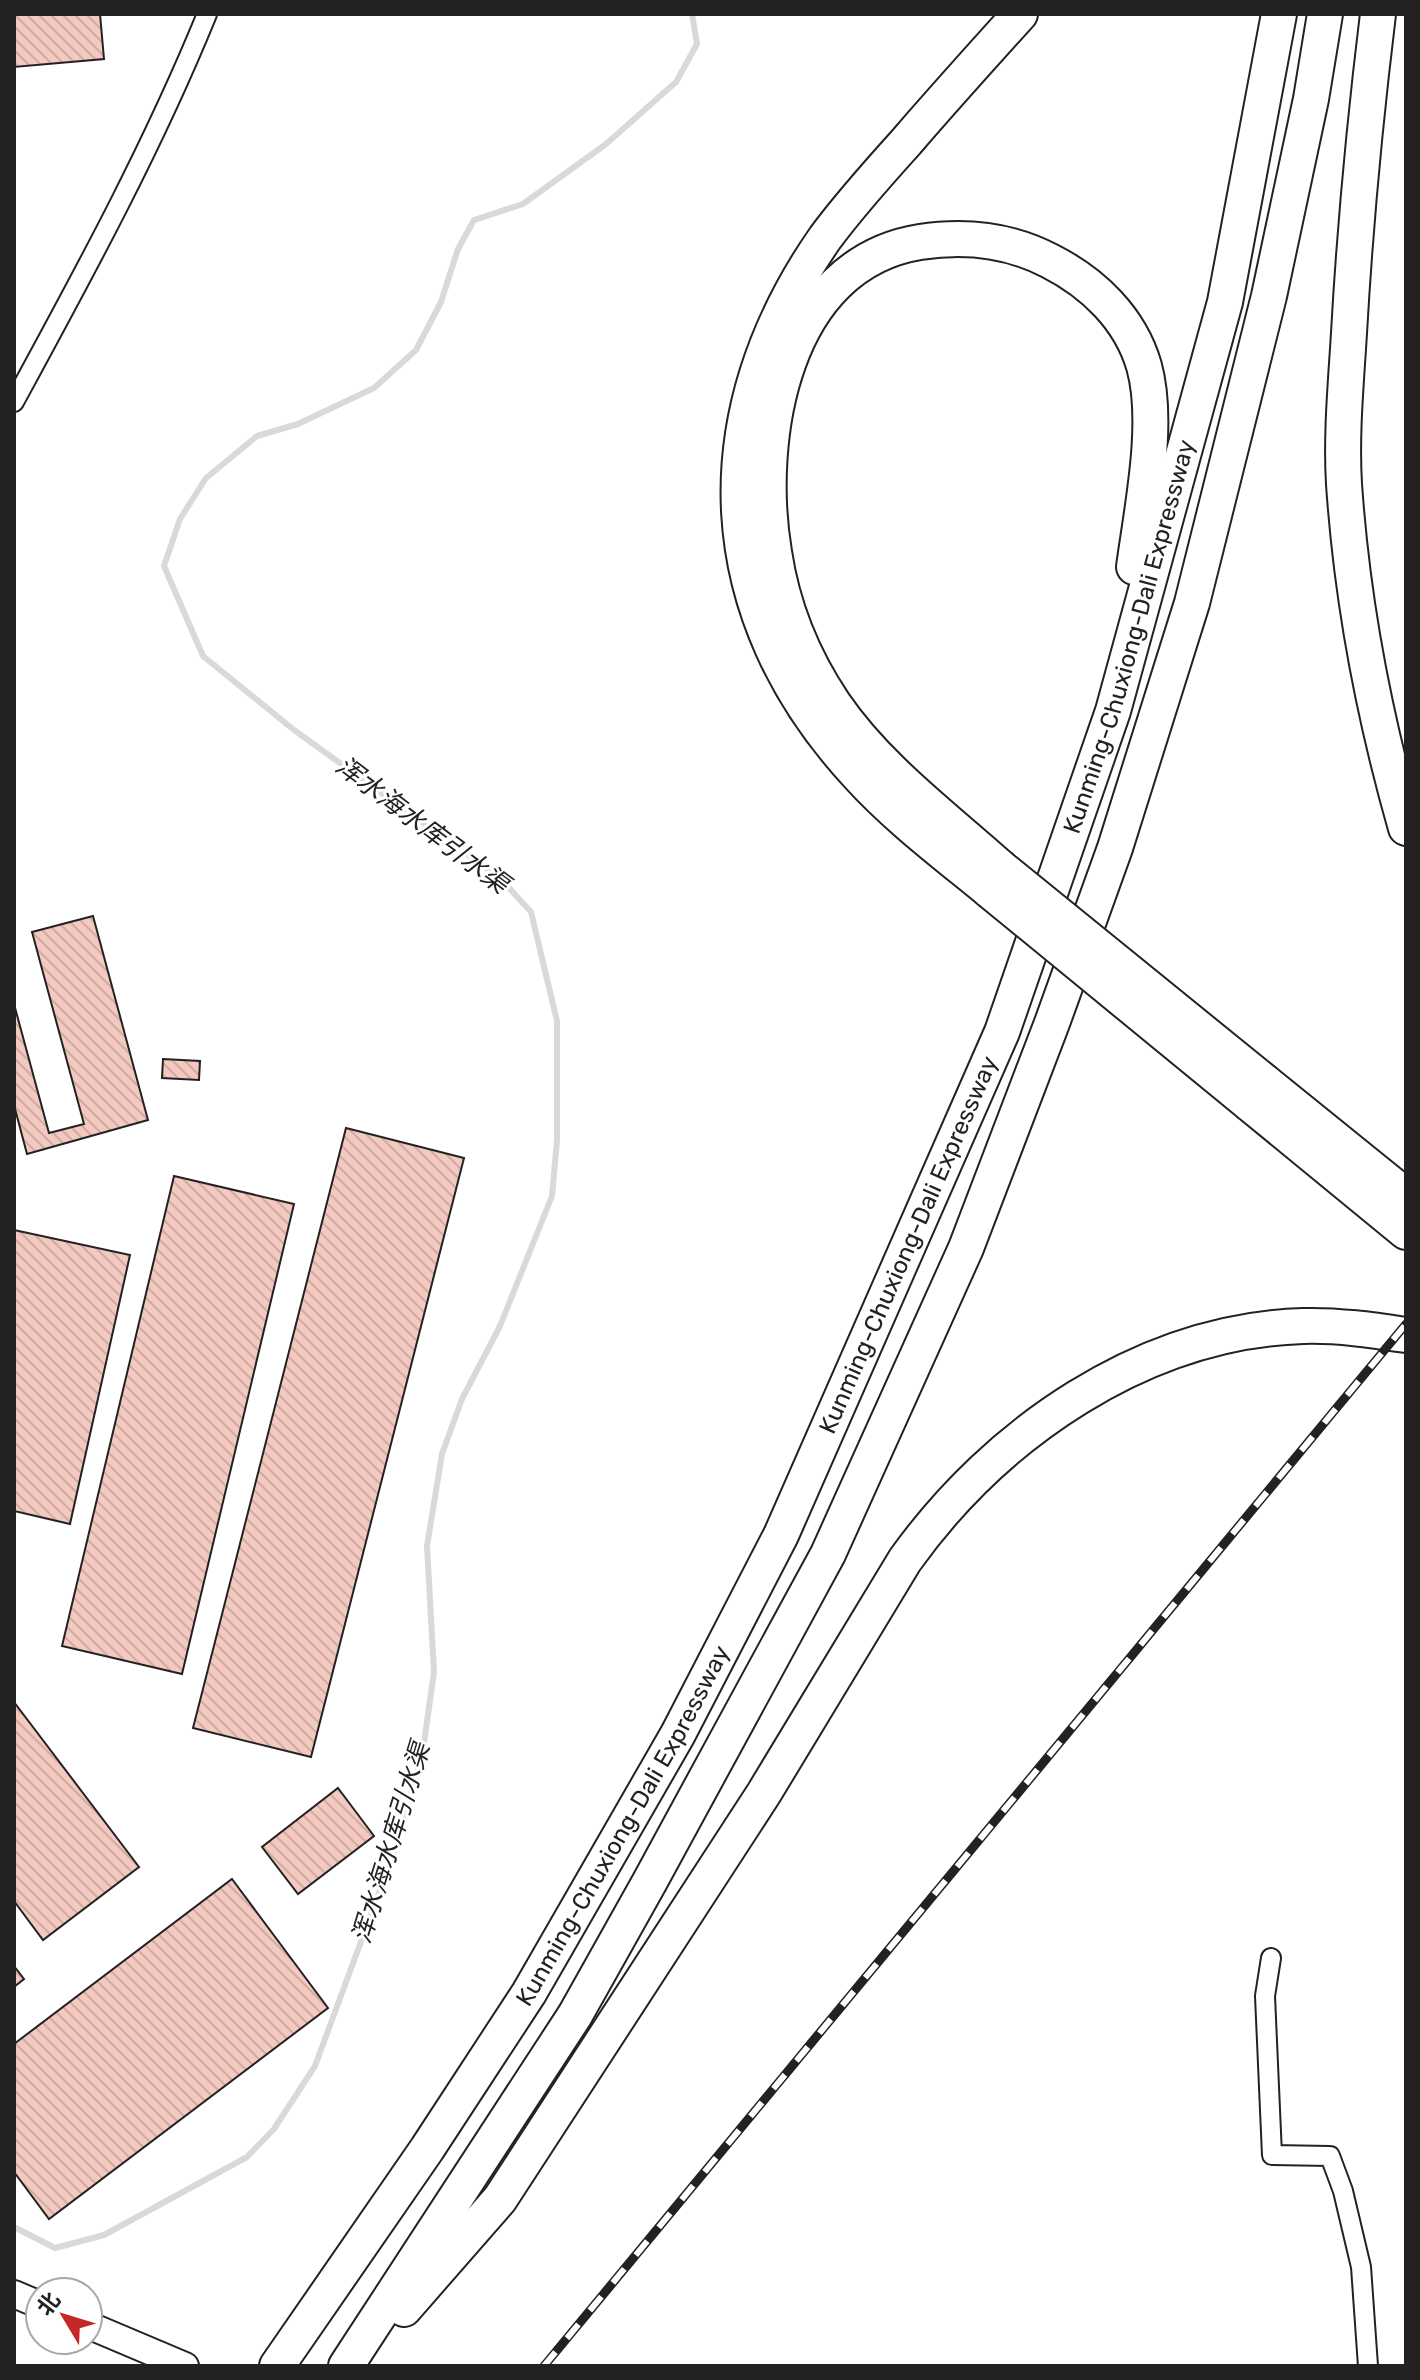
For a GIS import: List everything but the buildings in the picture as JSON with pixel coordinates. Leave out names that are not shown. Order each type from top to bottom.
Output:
[{"type":"highway","points":[[1020,14],[867,185],[826,237],[793,288],[769,337],[752,385],[737,474],[740,529],[752,593],[764,627],[794,689],[827,738],[858,775],[911,825],[995,879],[1257,1093],[1406,1232]]},
{"type":"highway","name":"Kunming-Chuxiong-Dali Expressway","points":[[277,2366],[427,2149],[529,1993],[678,1734],[781,1535],[1002,1032],[1113,711],[1225,302],[1279,14]]},
{"type":"highway","name":"Kunming-Chuxiong-Dali Expressway","points":[[346,2366],[575,2015],[649,1883],[828,1554],[966,1248],[1115,848],[1192,603],[1269,296],[1311,99],[1325,14]]},
{"type":"highway","points":[[1378,14],[1354,251],[1344,481],[1354,581],[1369,675],[1388,765],[1406,828]]},
{"type":"highway","points":[[995,879],[878,756],[822,686],[802,648],[773,551],[770,459],[781,389],[791,354],[805,324],[822,300],[842,279],[864,263],[887,251],[938,239],[991,241],[1016,247],[1041,256],[1086,283],[1122,320],[1134,341],[1147,378],[1150,418],[1145,487],[1113,711]]},
{"type":"highway","points":[[1257,1093],[1406,1196]]},
{"type":"highway","points":[[353,2366],[500,2199],[764,1793],[905,1560],[927,1529],[972,1481],[1012,1444],[1052,1415],[1123,1373],[1163,1355],[1237,1334],[1302,1326],[1354,1327],[1406,1335]]},
{"type":"street","points":[[14,402],[123,202],[207,14]]},
{"type":"street","points":[[1271,1958],[1265,1996],[1272,2155],[1330,2156],[1343,2191],[1361,2267],[1368,2366]]},
{"type":"street","points":[[104,2332],[185,2366]]},
{"type":"waterway","name":"浑水海水库引水渠","points":[[14,2227],[55,2248],[104,2235],[247,2157],[274,2129],[315,2066],[393,1855],[422,1757],[434,1672],[427,1546],[442,1454],[462,1399],[500,1326],[552,1196],[557,1140],[557,1021],[531,912],[500,878],[294,730],[203,656],[164,566],[180,519],[206,478],[257,436],[298,424],[374,388],[416,350],[441,302],[458,249],[474,220],[523,204],[606,144],[676,82],[697,44],[692,14]]},
{"type":"railway","points":[[544,2366],[1406,1324]]}]
